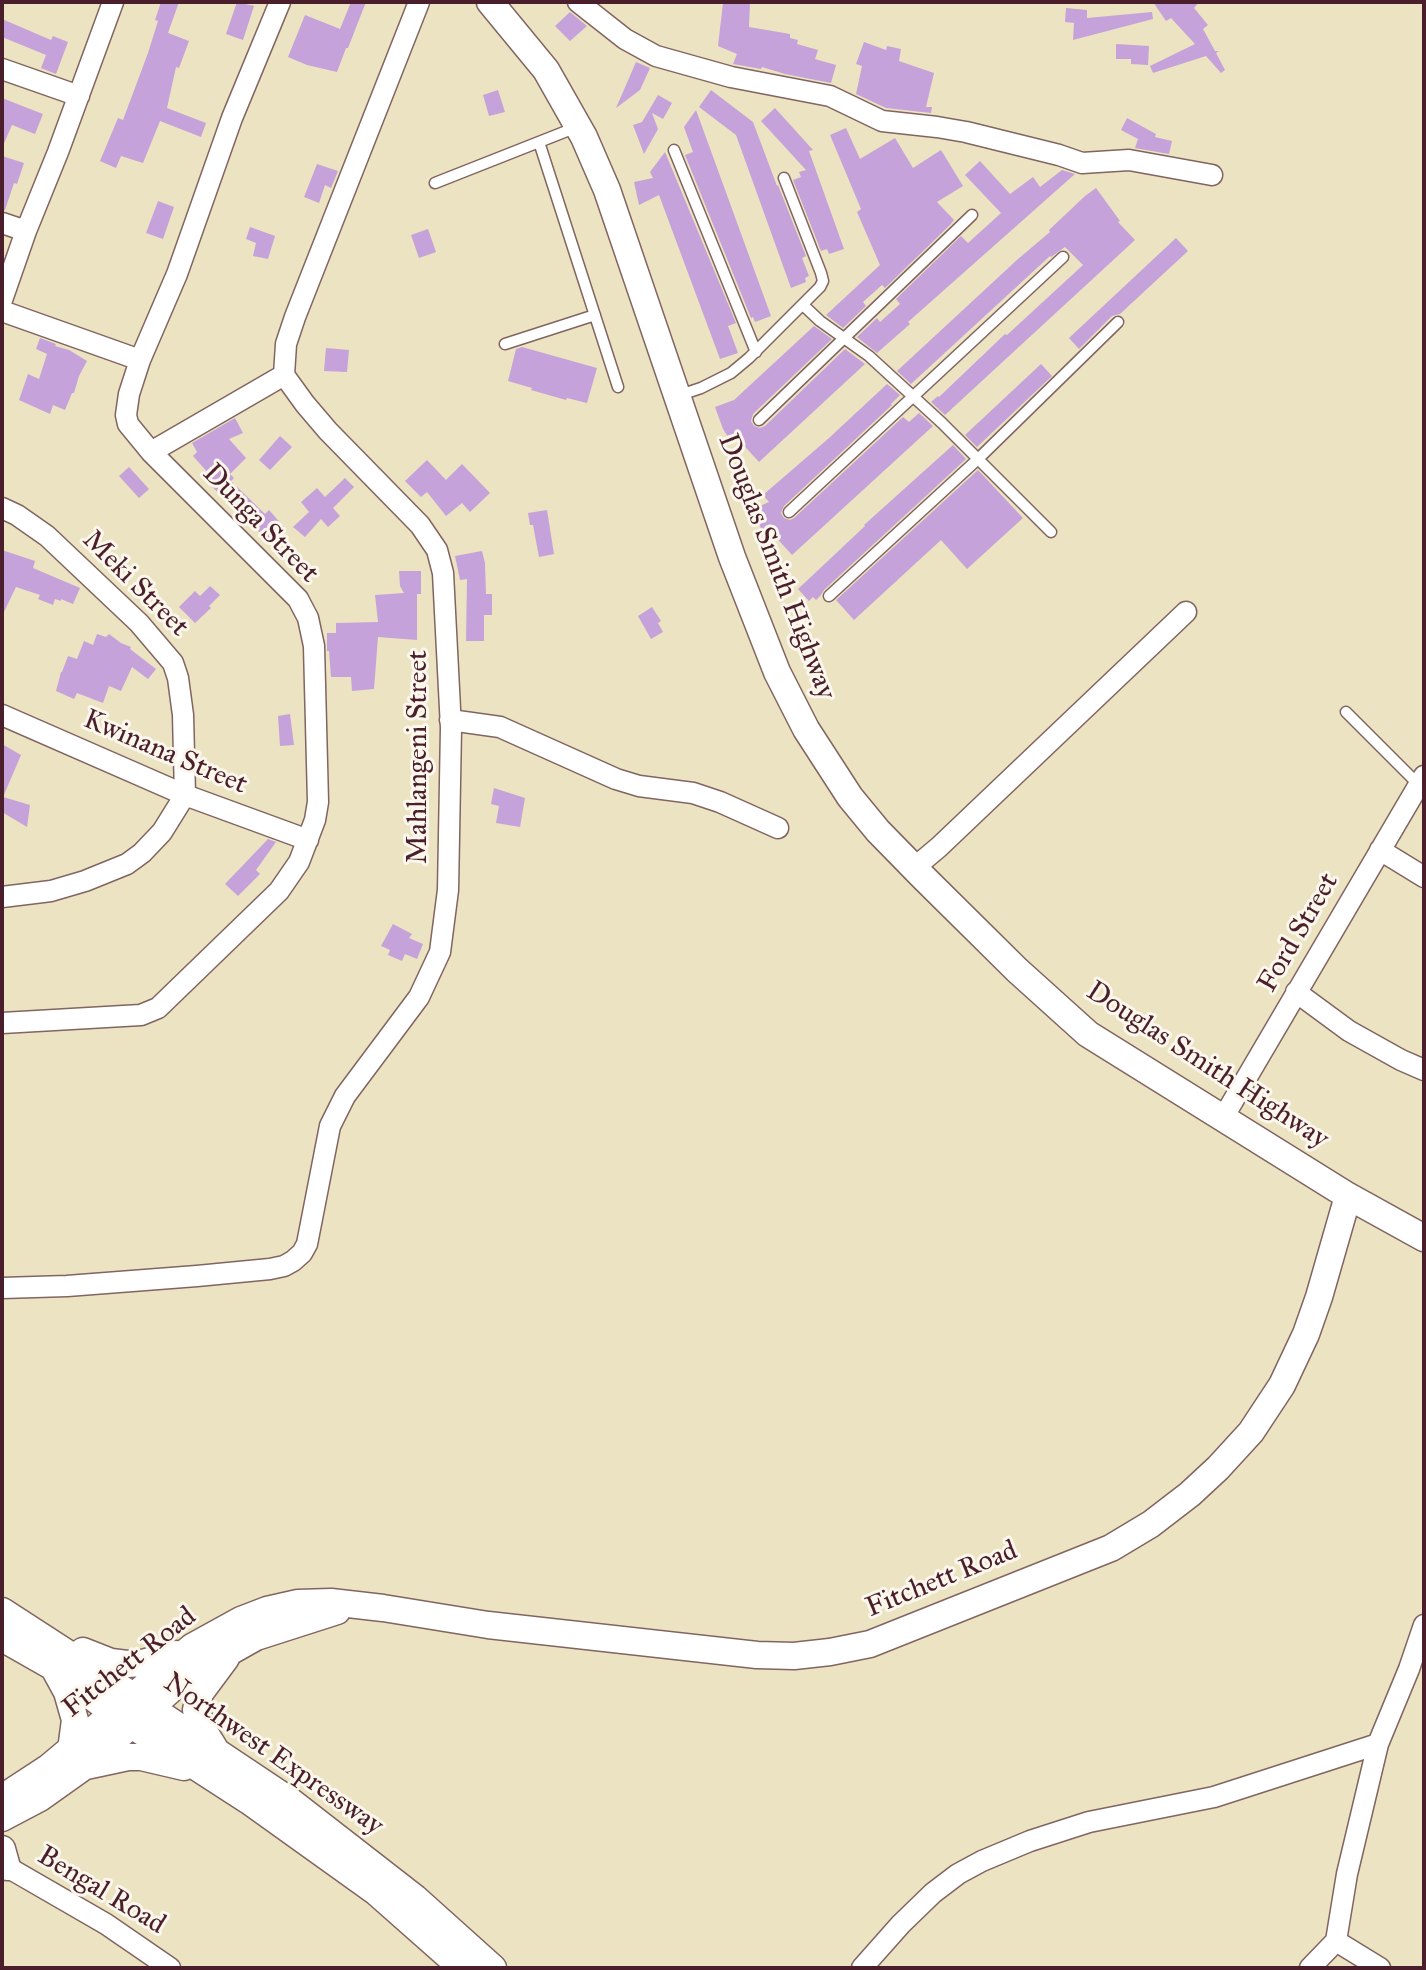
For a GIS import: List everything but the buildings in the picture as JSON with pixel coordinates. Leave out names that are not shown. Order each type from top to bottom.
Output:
[{"type":"street","points":[[2,300],[113,2]]},
{"type":"street","name":"Dunga Street","points":[[2,1023],[141,1015],[158,1008],[279,891],[299,862],[315,820],[318,802],[314,646],[308,618],[298,599],[151,452],[128,424],[126,415],[140,360],[177,274],[232,118],[280,2]]},
{"type":"street","points":[[151,452],[284,375],[286,344],[295,317],[419,2]]},
{"type":"street","name":"Douglas Smith Highway","points":[[490,2],[546,70],[579,127],[607,190],[732,557],[777,672],[806,729],[835,776],[878,831],[918,872],[1088,1034],[1348,1196],[1424,1238]]},
{"type":"street","points":[[578,2],[625,39],[656,56],[731,77],[830,96],[882,121],[966,132],[1082,163],[1129,160],[1212,175]]},
{"type":"street","points":[[2,69],[79,96]]},
{"type":"street","points":[[2,223],[26,231]]},
{"type":"street","points":[[2,311],[140,360]]},
{"type":"street","name":"Mahlangeni Street","points":[[2,1288],[67,1286],[270,1269],[284,1266],[302,1253],[307,1244],[330,1126],[345,1096],[419,997],[440,952],[448,890],[450,720],[443,573],[437,550],[420,525],[328,431],[284,375]]},
{"type":"street","name":"Meki Street","points":[[2,508],[47,536],[139,623],[173,663],[183,715],[185,795]]},
{"type":"street","points":[[918,872],[939,847],[1186,612]]},
{"type":"street","name":"Kwinana Street","points":[[2,715],[185,795],[308,840]]},
{"type":"street","points":[[450,720],[500,727],[616,779],[639,786],[693,793],[778,828]]},
{"type":"street","name":"Ford Street","points":[[1223,1118],[1421,780]]},
{"type":"street","points":[[2,897],[51,891],[127,864],[162,832],[185,795]]},
{"type":"street","points":[[1380,850],[1424,877]]},
{"type":"street","points":[[1296,992],[1349,1031],[1424,1070]]},
{"type":"street","name":"Fitchett Road","points":[[4,1815],[48,1768],[78,1758],[132,1710],[192,1647],[241,1620],[267,1610],[298,1603],[331,1602],[488,1625],[757,1655],[794,1656],[870,1644],[1111,1548],[1151,1524],[1190,1494],[1251,1432],[1282,1385],[1306,1334],[1348,1196]]},
{"type":"street","name":"Fitchett Road","points":[[132,1710],[256,1637],[356,1606]]},
{"type":"street","points":[[5,1622],[111,1662],[142,1663],[192,1647]]},
{"type":"street","name":"Northwest Expressway","points":[[5,1622],[53,1667],[132,1710]]},
{"type":"street","name":"Northwest Expressway","points":[[5,1622],[210,1762],[289,1800],[403,1889],[493,1968]]},
{"type":"street","points":[[1310,1968],[1336,1941],[1341,1899],[1378,1744],[1417,1671],[1424,1625]]},
{"type":"street","points":[[53,1667],[67,1692],[75,1720],[78,1758],[141,1757],[210,1762],[196,1710],[200,1693],[230,1652]]},
{"type":"street","points":[[862,1968],[933,1893],[958,1874],[1018,1846],[1089,1822],[1214,1797],[1378,1744]]},
{"type":"street","name":"Northwest Expressway","points":[[210,1762],[249,1801],[376,1892],[462,1968]]},
{"type":"street","name":"Bengal Road","points":[[4,1860],[170,1968]]},
{"type":"street","points":[[1336,1941],[1380,1968]]},
{"type":"lane","points":[[435,183],[579,127]]},
{"type":"lane","points":[[539,142],[618,387]]},
{"type":"lane","points":[[674,150],[756,352]]},
{"type":"lane","points":[[678,396],[731,373],[756,352],[823,281],[784,178]]},
{"type":"lane","points":[[759,420],[972,215]]},
{"type":"lane","points":[[789,512],[1063,257]]},
{"type":"lane","points":[[803,305],[869,356],[1051,532]]},
{"type":"lane","points":[[505,344],[595,315]]},
{"type":"lane","points":[[829,596],[978,459],[1118,322]]},
{"type":"lane","points":[[1346,712],[1421,780]]}]
